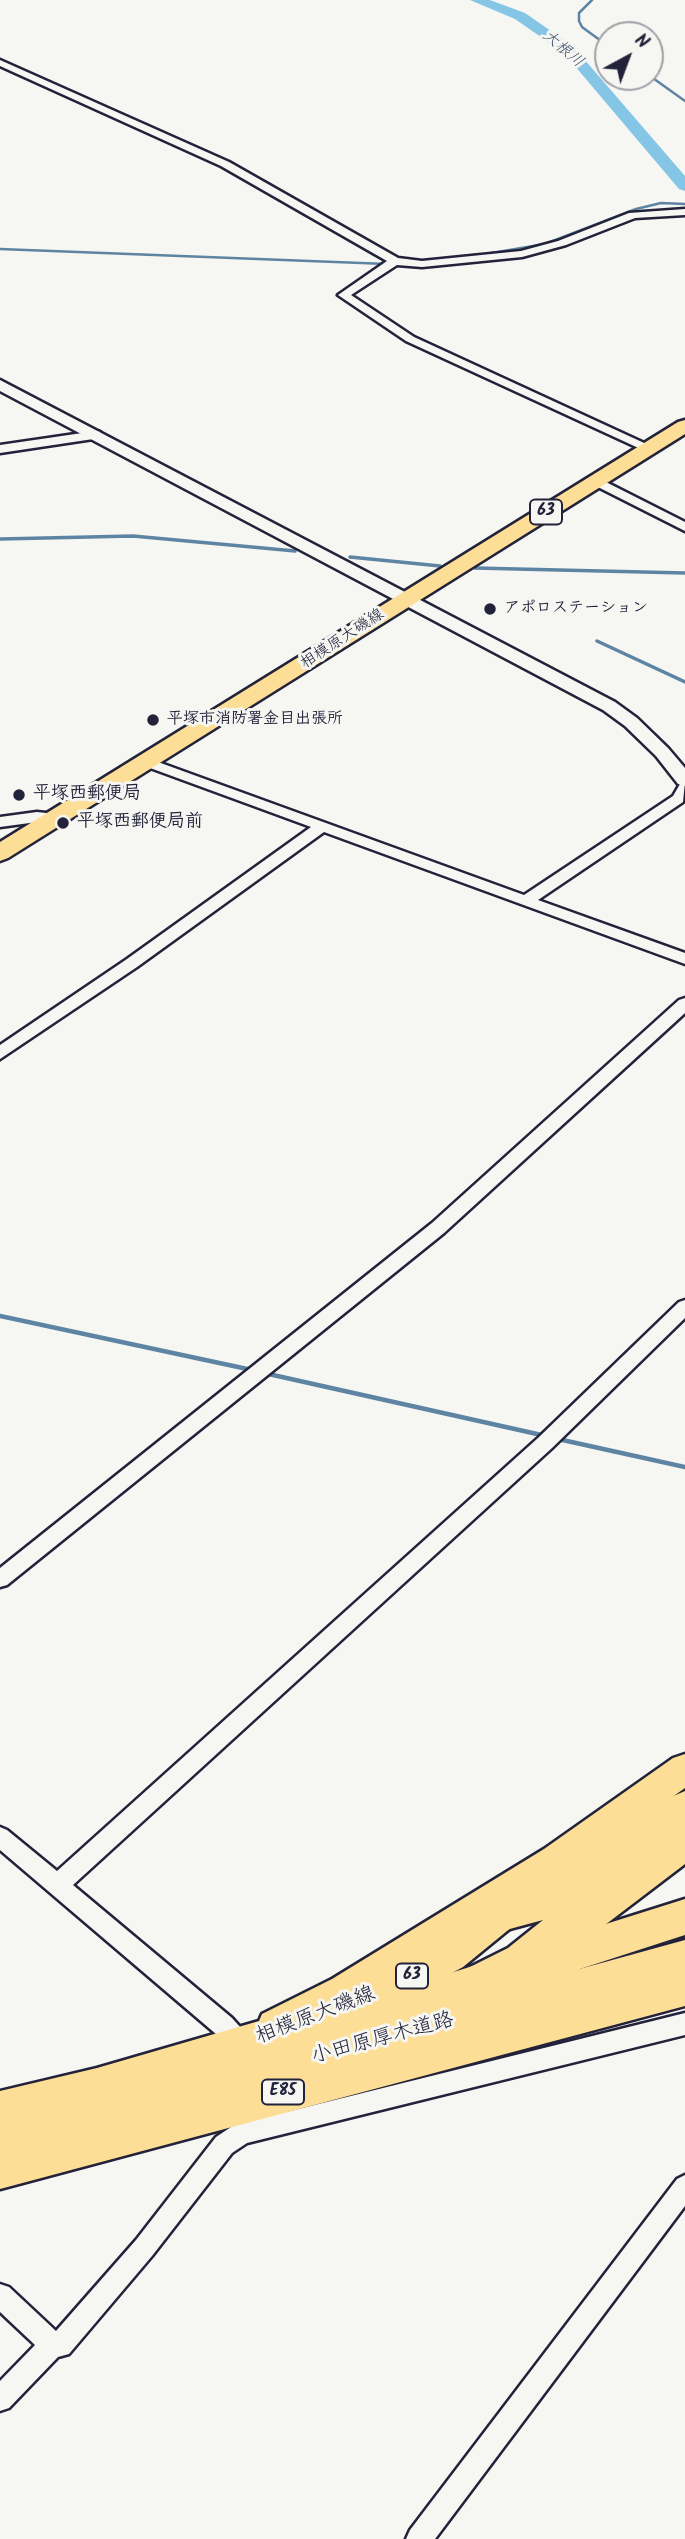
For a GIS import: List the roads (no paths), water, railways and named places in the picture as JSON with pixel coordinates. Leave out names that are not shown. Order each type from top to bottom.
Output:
[{"type":"highway","points":[[506,1910],[553,1898],[576,1887],[685,1810]]},
{"type":"highway","points":[[483,1983],[523,1962],[578,1917],[685,1840]]},
{"type":"highway","points":[[279,2036],[365,2020],[685,1917]]},
{"type":"highway","points":[[562,2006],[685,1945]]},
{"type":"highway","name":"小田原厚木道路","points":[[0,2169],[562,2006],[685,1960]]},
{"type":"highway","name":"小田原厚木道路","points":[[0,2143],[562,2006],[685,1987]]},
{"type":"highway","points":[[562,2006],[685,2002]]},
{"type":"main road","name":"相模原大磯線","points":[[0,853],[685,426]]},
{"type":"main road","name":"相模原大磯線","points":[[241,2045],[345,1991],[556,1860],[685,1769]]},
{"type":"main road","name":"相模原大磯線","points":[[0,2109],[97,2086],[279,2036],[355,2007],[451,1955],[506,1910],[556,1860]]},
{"type":"main road","name":"63","points":[[345,1991],[396,1969],[482,1917],[506,1910]]},
{"type":"street","points":[[0,63],[225,164],[395,261],[422,264],[522,254],[562,243],[633,215],[685,212]]},
{"type":"street","points":[[395,261],[344,295],[410,339],[649,448]]},
{"type":"street","points":[[0,385],[609,706],[631,722],[662,752],[685,780]]},
{"type":"street","points":[[0,450],[96,435]]},
{"type":"street","points":[[596,481],[685,527]]},
{"type":"street","points":[[147,762],[685,959]]},
{"type":"street","points":[[525,901],[678,799],[685,787]]},
{"type":"street","points":[[0,822],[37,817],[55,819]]},
{"type":"street","points":[[0,1053],[132,963],[321,826]]},
{"type":"street","points":[[0,1579],[438,1228],[685,1004]]},
{"type":"street","points":[[57,1885],[545,1443],[685,1307]]},
{"type":"street","points":[[0,1837],[224,2026],[241,2045]]},
{"type":"street","points":[[0,2399],[53,2346],[60,2345],[144,2248],[225,2145],[242,2133],[685,2024]]},
{"type":"street","points":[[419,2539],[685,2187]]},
{"type":"street","points":[[0,2296],[53,2346]]},
{"type":"waterway","name":"大根川","points":[[477,0],[520,16],[556,41],[579,62],[685,186]]},
{"type":"waterway","points":[[592,0],[579,13],[579,21],[582,27],[594,36]]},
{"type":"waterway","points":[[664,86],[685,101]]},
{"type":"waterway","points":[[468,257],[545,244],[636,209],[661,203],[685,204]]},
{"type":"waterway","points":[[0,249],[387,264]]},
{"type":"waterway","points":[[0,539],[133,536],[295,551]]},
{"type":"waterway","points":[[350,557],[440,566]]},
{"type":"waterway","points":[[475,568],[685,573]]},
{"type":"waterway","points":[[597,641],[685,682]]},
{"type":"waterway","points":[[0,1316],[252,1370]]},
{"type":"waterway","points":[[264,1373],[546,1436]]},
{"type":"waterway","points":[[558,1439],[685,1467]]},
{"type":"place","name":"アポロステーション","points":[[490,609]]},
{"type":"place","name":"平塚市消防署金目出張所","points":[[153,720]]},
{"type":"place","name":"平塚西郵便局","points":[[19,795]]},
{"type":"place","name":"平塚西郵便局前","points":[[63,823]]}]
